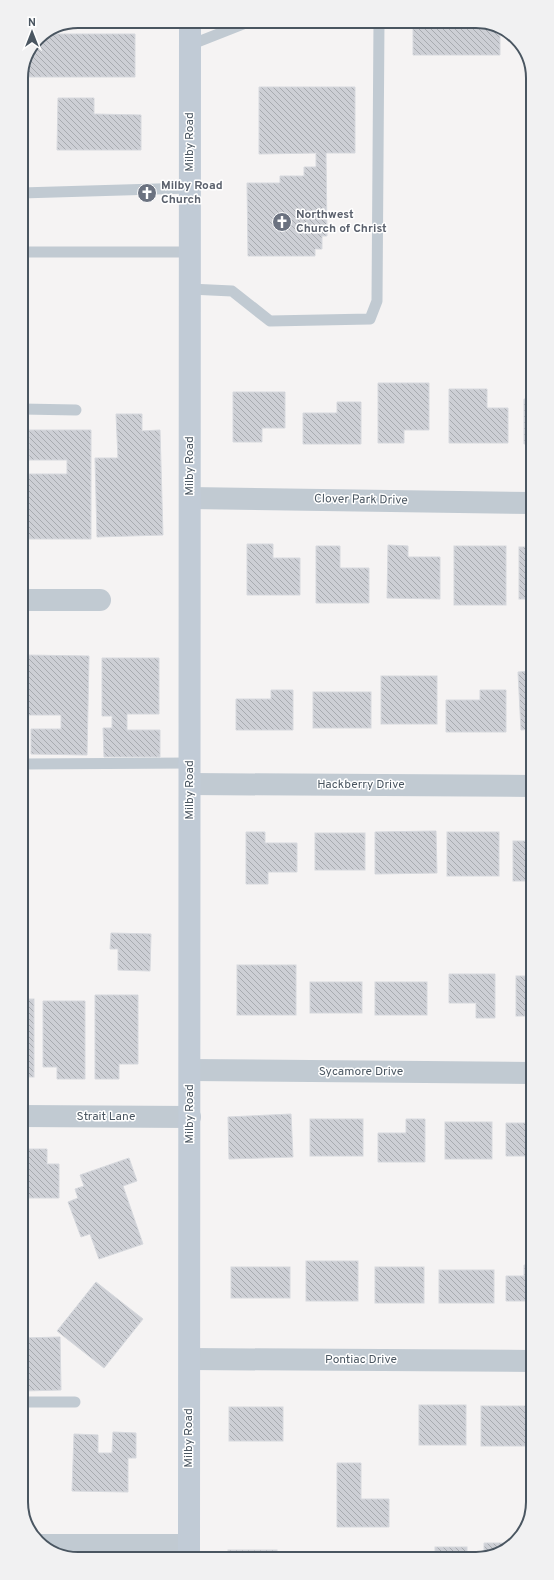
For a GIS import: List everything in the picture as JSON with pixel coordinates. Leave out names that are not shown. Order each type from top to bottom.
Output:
[{"type":"street","name":"Milby Road","points":[[189,1552],[190,28]]},
{"type":"street","name":"Clover Park Drive","points":[[190,498],[526,503]]},
{"type":"street","points":[[28,600],[100,600]]},
{"type":"street","name":"Hackberry Drive","points":[[190,774],[526,786]]},
{"type":"street","name":"Sycamore Drive","points":[[190,1070],[526,1073]]},
{"type":"street","name":"Strait Lane","points":[[28,1116],[190,1117]]},
{"type":"street","name":"Pontiac Drive","points":[[190,1359],[526,1361]]},
{"type":"street","points":[[54,1546],[189,1552]]},
{"type":"lane","points":[[190,45],[234,28]]},
{"type":"lane","points":[[190,289],[232,290],[270,321],[370,319],[377,301],[379,28]]},
{"type":"lane","points":[[28,193],[190,188]]},
{"type":"lane","points":[[28,252],[190,252]]},
{"type":"lane","points":[[28,409],[76,410]]},
{"type":"lane","points":[[28,764],[190,774]]},
{"type":"lane","points":[[28,1402],[75,1402]]},
{"type":"building","points":[[413,28],[479,28],[500,34],[500,55],[413,55]]},
{"type":"building","points":[[54,34],[135,34],[135,77],[28,77],[29,68],[35,52],[52,52],[52,35]]},
{"type":"building","points":[[259,87],[355,87],[355,153],[326,153],[327,236],[322,236],[322,249],[315,249],[315,256],[248,256],[247,183],[280,183],[280,176],[304,176],[304,167],[316,167],[316,153],[259,154]]},
{"type":"building","points":[[58,98],[94,98],[94,114],[141,115],[141,150],[57,150]]},
{"type":"building","points":[[378,383],[429,383],[429,430],[404,430],[404,443],[378,443]]},
{"type":"building","points":[[449,389],[487,389],[487,408],[508,408],[508,443],[449,443]]},
{"type":"building","points":[[233,392],[285,392],[285,428],[262,428],[262,442],[233,442]]},
{"type":"building","points":[[524,399],[526,399],[526,444],[524,444]]},
{"type":"building","points":[[337,402],[361,402],[361,444],[303,444],[303,413],[337,413]]},
{"type":"building","points":[[116,414],[142,414],[142,431],[160,430],[163,535],[97,537],[95,458],[118,458]]},
{"type":"building","points":[[29,430],[91,430],[91,539],[28,539],[28,474],[67,474],[67,460],[29,460]]},
{"type":"building","points":[[247,544],[273,544],[273,558],[300,558],[300,595],[247,595]]},
{"type":"building","points":[[388,545],[408,546],[408,557],[440,557],[440,599],[387,598]]},
{"type":"building","points":[[316,546],[340,546],[340,568],[369,568],[369,603],[316,603]]},
{"type":"building","points":[[454,546],[506,546],[506,605],[454,605]]},
{"type":"building","points":[[519,547],[526,547],[526,599],[519,599]]},
{"type":"building","points":[[28,655],[89,656],[87,755],[31,754],[31,729],[61,729],[61,715],[28,715]]},
{"type":"building","points":[[102,658],[159,658],[159,714],[127,714],[127,730],[160,730],[160,757],[104,757],[103,728],[112,728],[112,716],[102,716]]},
{"type":"building","points":[[526,671],[526,730],[521,730],[518,672]]},
{"type":"building","points":[[381,676],[437,676],[437,724],[381,724]]},
{"type":"building","points":[[271,690],[293,690],[293,730],[236,730],[236,699],[271,699]]},
{"type":"building","points":[[480,690],[506,690],[506,732],[446,732],[446,700],[480,700]]},
{"type":"building","points":[[313,692],[371,692],[371,728],[313,728]]},
{"type":"building","points":[[436,831],[437,873],[375,874],[375,832]]},
{"type":"building","points":[[246,832],[265,832],[265,843],[297,843],[297,872],[268,872],[268,884],[246,884]]},
{"type":"building","points":[[447,832],[499,832],[499,876],[447,876]]},
{"type":"building","points":[[315,833],[365,833],[365,870],[315,870]]},
{"type":"building","points":[[513,841],[526,841],[526,881],[513,881]]},
{"type":"building","points":[[111,933],[151,934],[150,971],[118,970],[118,949],[110,949]]},
{"type":"building","points":[[237,965],[296,965],[296,1015],[237,1015]]},
{"type":"building","points":[[449,974],[495,974],[495,1018],[476,1018],[476,1003],[449,1003]]},
{"type":"building","points":[[516,976],[526,976],[526,1016],[516,1016]]},
{"type":"building","points":[[310,982],[362,982],[362,1013],[310,1013]]},
{"type":"building","points":[[375,982],[427,982],[427,1015],[375,1015]]},
{"type":"building","points":[[95,995],[138,995],[138,1064],[119,1064],[119,1079],[95,1079]]},
{"type":"building","points":[[28,999],[34,999],[34,1077],[28,1077]]},
{"type":"building","points":[[43,1001],[85,1001],[85,1079],[57,1079],[57,1067],[43,1067]]},
{"type":"building","points":[[291,1114],[293,1157],[229,1159],[228,1117]]},
{"type":"building","points":[[310,1119],[363,1119],[363,1156],[310,1156]]},
{"type":"building","points":[[406,1119],[425,1119],[425,1162],[378,1162],[378,1133],[406,1133]]},
{"type":"building","points":[[445,1122],[492,1122],[492,1159],[445,1159]]},
{"type":"building","points":[[506,1123],[526,1123],[526,1156],[506,1156]]},
{"type":"building","points":[[28,1149],[47,1149],[47,1164],[59,1164],[59,1198],[28,1198]]},
{"type":"building","points":[[129,1158],[137,1181],[123,1186],[143,1244],[99,1259],[90,1234],[81,1237],[68,1202],[78,1198],[75,1189],[84,1186],[80,1175]]},
{"type":"building","points":[[306,1261],[358,1261],[358,1301],[306,1301]]},
{"type":"building","points":[[524,1265],[526,1265],[526,1301],[506,1301],[506,1276],[524,1276]]},
{"type":"building","points":[[231,1267],[290,1267],[290,1298],[231,1298]]},
{"type":"building","points":[[375,1267],[424,1267],[424,1303],[375,1303]]},
{"type":"building","points":[[439,1270],[494,1270],[494,1303],[439,1303]]},
{"type":"building","points":[[96,1282],[143,1319],[104,1368],[57,1331]]},
{"type":"building","points":[[60,1337],[61,1390],[28,1391],[28,1338]]},
{"type":"building","points":[[419,1405],[466,1405],[466,1445],[419,1445]]},
{"type":"building","points":[[481,1406],[526,1406],[526,1446],[481,1446]]},
{"type":"building","points":[[229,1407],[283,1407],[283,1441],[229,1441]]},
{"type":"building","points":[[113,1432],[136,1433],[136,1458],[128,1458],[128,1492],[72,1491],[74,1434],[98,1435],[98,1453],[112,1453]]},
{"type":"building","points":[[337,1463],[361,1463],[361,1499],[389,1499],[389,1527],[337,1527]]},
{"type":"building","points":[[484,1543],[505,1543],[498,1547],[484,1552]]},
{"type":"building","points":[[435,1547],[467,1547],[467,1552],[435,1552]]},
{"type":"building","points":[[228,1550],[277,1550],[277,1552],[228,1552]]},
{"type":"place","name":"Milby Road Church","points":[[147,193]]},
{"type":"place","name":"Northwest Church of Christ","points":[[282,222]]}]
